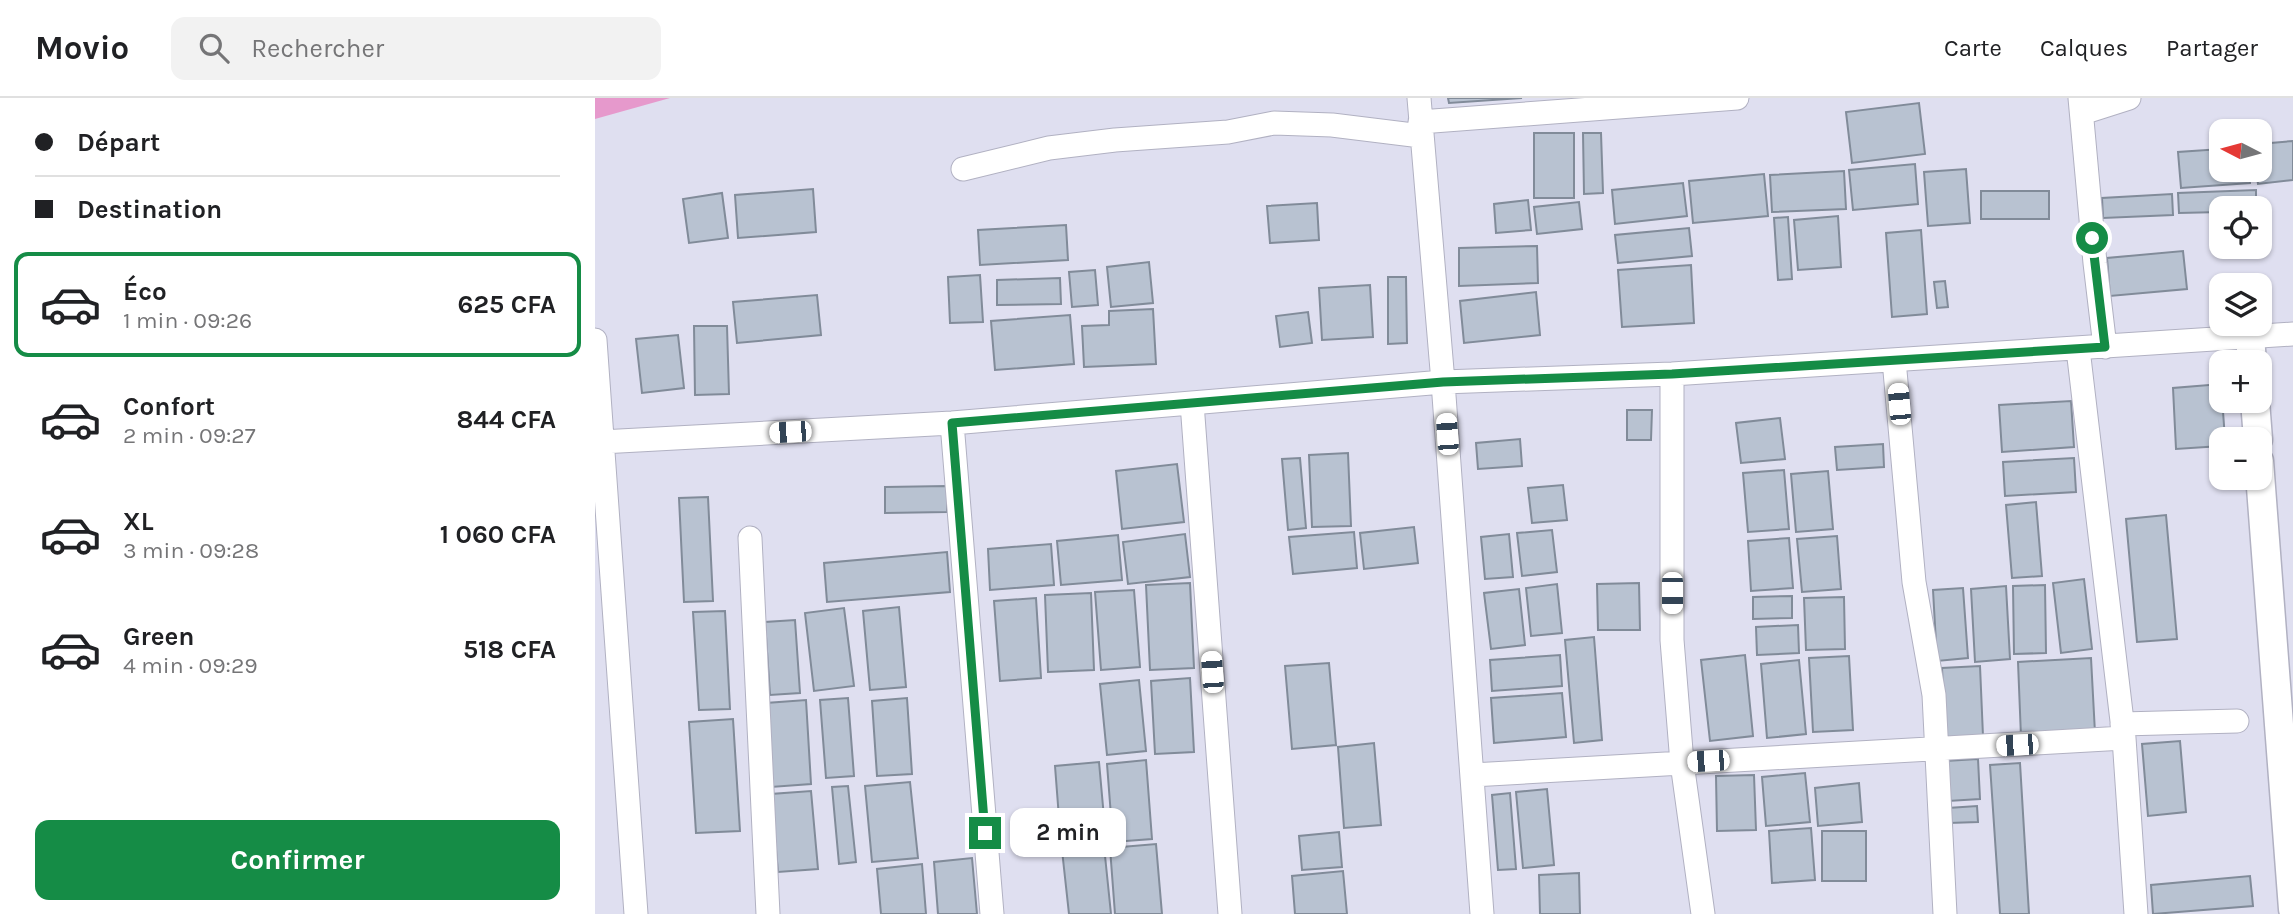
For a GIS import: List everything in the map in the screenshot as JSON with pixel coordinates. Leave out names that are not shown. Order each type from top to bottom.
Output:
[{"type":"street","points":[[1419,98],[1482,914]]},
{"type":"street","points":[[963,169],[1049,148],[1228,132],[1274,123],[1421,129],[1737,98]]},
{"type":"street","points":[[2105,347],[2081,106],[2129,98]]},
{"type":"street","points":[[601,442],[952,423],[1443,382],[1672,374],[2105,347],[2251,350],[2293,334]]},
{"type":"street","points":[[595,340],[636,914]]},
{"type":"street","points":[[2078,349],[2123,731],[2136,914]]},
{"type":"street","points":[[1895,360],[1909,534],[1934,695],[1945,914]]},
{"type":"street","points":[[1672,374],[1672,640],[1682,763],[1703,914]]},
{"type":"street","points":[[1192,403],[1230,914]]},
{"type":"street","points":[[952,423],[992,914]]},
{"type":"street","points":[[2261,490],[2293,909]]},
{"type":"street","points":[[750,538],[768,914]]},
{"type":"street","points":[[1472,775],[1937,750],[2237,721]]},
{"type":"shaded area","points":[[595,98],[670,98],[595,119]]},
{"type":"building","points":[[1448,98],[1522,98],[1449,103]]},
{"type":"building","points":[[1919,103],[1925,154],[1852,163],[1846,112]]},
{"type":"building","points":[[1534,133],[1574,133],[1574,198],[1534,198]]},
{"type":"building","points":[[1583,133],[1601,133],[1603,193],[1584,194]]},
{"type":"building","points":[[2293,141],[2293,180],[2258,184],[2272,182],[2272,143]]},
{"type":"building","points":[[2209,150],[2209,182],[2250,183],[2181,188],[2178,152]]},
{"type":"building","points":[[1915,164],[1918,204],[1853,210],[1849,170]]},
{"type":"building","points":[[1966,169],[1970,223],[1928,226],[1924,172]]},
{"type":"building","points":[[1844,171],[1846,209],[1772,212],[1770,175]]},
{"type":"building","points":[[1764,174],[1768,216],[1693,223],[1689,181]]},
{"type":"building","points":[[1683,183],[1687,216],[1615,224],[1612,190]]},
{"type":"building","points":[[813,189],[816,232],[738,238],[735,195]]},
{"type":"building","points":[[2256,190],[2256,196],[2209,196],[2209,212],[2179,213],[2178,193]]},
{"type":"building","points":[[1981,191],[2049,191],[2049,219],[1981,219]]},
{"type":"building","points":[[722,193],[728,238],[689,243],[683,199]]},
{"type":"building","points":[[2172,194],[2173,215],[2103,218],[2102,198]]},
{"type":"building","points":[[1528,200],[1531,230],[1496,233],[1494,204]]},
{"type":"building","points":[[1579,202],[1582,229],[1537,234],[1534,207]]},
{"type":"building","points":[[1317,203],[1319,240],[1270,243],[1267,206]]},
{"type":"building","points":[[1838,216],[1841,267],[1798,270],[1794,220]]},
{"type":"building","points":[[1788,217],[1792,279],[1778,280],[1774,218]]},
{"type":"building","points":[[1066,225],[1068,260],[980,265],[978,230]]},
{"type":"building","points":[[1689,228],[1692,256],[1618,263],[1615,235]]},
{"type":"building","points":[[1921,230],[1927,314],[1892,317],[1886,233]]},
{"type":"building","points":[[1537,246],[1538,283],[1459,286],[1459,248]]},
{"type":"building","points":[[2183,251],[2187,289],[2110,296],[2107,258]]},
{"type":"building","points":[[1149,262],[1153,303],[1111,307],[1107,267]]},
{"type":"building","points":[[1691,265],[1694,323],[1622,327],[1618,270]]},
{"type":"building","points":[[1095,270],[1098,305],[1072,307],[1069,272]]},
{"type":"building","points":[[980,275],[983,322],[950,323],[948,277]]},
{"type":"building","points":[[1388,277],[1406,277],[1407,343],[1388,344]]},
{"type":"building","points":[[1060,278],[1061,304],[997,305],[997,280]]},
{"type":"building","points":[[1945,281],[1948,307],[1937,308],[1934,282]]},
{"type":"building","points":[[1370,285],[1373,337],[1322,340],[1319,288]]},
{"type":"building","points":[[1536,292],[1540,335],[1464,343],[1460,301]]},
{"type":"building","points":[[817,295],[821,335],[737,343],[733,302]]},
{"type":"building","points":[[1153,309],[1156,364],[1084,367],[1082,326],[1109,325],[1109,311]]},
{"type":"building","points":[[1308,312],[1312,343],[1280,347],[1276,316]]},
{"type":"building","points":[[1070,315],[1074,364],[995,370],[991,321]]},
{"type":"building","points":[[694,326],[727,326],[729,394],[695,395]]},
{"type":"building","points":[[678,335],[684,388],[642,393],[636,339]]},
{"type":"building","points":[[2209,385],[2209,413],[2223,413],[2224,427],[2209,427],[2209,447],[2176,449],[2173,388]]},
{"type":"building","points":[[2071,401],[2074,447],[2002,452],[1999,405]]},
{"type":"building","points":[[1627,410],[1652,410],[1651,440],[1627,440]]},
{"type":"building","points":[[1780,418],[1785,459],[1741,463],[1736,423]]},
{"type":"building","points":[[1520,439],[1522,466],[1478,469],[1476,443]]},
{"type":"building","points":[[1883,444],[1884,467],[1837,470],[1835,447]]},
{"type":"building","points":[[1348,453],[1351,526],[1312,527],[1309,455]]},
{"type":"building","points":[[1300,458],[1306,528],[1288,530],[1282,459]]},
{"type":"building","points":[[2074,458],[2076,492],[2005,496],[2003,462]]},
{"type":"building","points":[[1177,464],[1184,522],[1122,529],[1116,471]]},
{"type":"building","points":[[1784,470],[1789,529],[1748,532],[1743,473]]},
{"type":"building","points":[[1828,471],[1833,529],[1796,532],[1791,474]]},
{"type":"building","points":[[1563,485],[1567,520],[1532,523],[1528,488]]},
{"type":"building","points":[[947,486],[947,512],[885,513],[885,487]]},
{"type":"building","points":[[708,497],[713,601],[684,602],[679,498]]},
{"type":"building","points":[[2036,502],[2042,576],[2012,578],[2006,505]]},
{"type":"building","points":[[2166,515],[2177,639],[2137,642],[2126,519]]},
{"type":"building","points":[[1414,527],[1418,563],[1364,569],[1360,533]]},
{"type":"building","points":[[1552,530],[1557,572],[1522,576],[1517,533]]},
{"type":"building","points":[[1354,532],[1357,568],[1293,574],[1289,537]]},
{"type":"building","points":[[1185,534],[1190,577],[1128,584],[1123,542]]},
{"type":"building","points":[[1509,534],[1513,577],[1485,579],[1481,537]]},
{"type":"building","points":[[1118,535],[1122,580],[1061,585],[1057,541]]},
{"type":"building","points":[[1837,536],[1841,589],[1802,592],[1797,539]]},
{"type":"building","points":[[1789,538],[1793,588],[1751,591],[1748,541]]},
{"type":"building","points":[[1051,544],[1054,585],[990,590],[988,549]]},
{"type":"building","points":[[947,552],[950,592],[827,602],[824,563]]},
{"type":"building","points":[[2084,579],[2092,649],[2061,653],[2053,583]]},
{"type":"building","points":[[1190,583],[1194,668],[1150,670],[1146,585]]},
{"type":"building","points":[[1639,583],[1640,630],[1598,630],[1597,584]]},
{"type":"building","points":[[1557,584],[1562,633],[1531,636],[1526,588]]},
{"type":"building","points":[[2045,585],[2046,653],[2014,654],[2013,586]]},
{"type":"building","points":[[2006,586],[2010,659],[1975,662],[1971,589]]},
{"type":"building","points":[[1963,588],[1968,658],[1937,661],[1933,590]]},
{"type":"building","points":[[1519,589],[1525,645],[1491,649],[1484,593]]},
{"type":"building","points":[[1134,590],[1140,667],[1101,670],[1095,592]]},
{"type":"building","points":[[1091,593],[1094,670],[1048,672],[1045,595]]},
{"type":"building","points":[[1792,596],[1792,618],[1753,619],[1753,597]]},
{"type":"building","points":[[1844,597],[1845,649],[1806,650],[1804,598]]},
{"type":"building","points":[[1036,598],[1041,678],[1000,681],[994,601]]},
{"type":"building","points":[[899,607],[906,687],[870,690],[863,611]]},
{"type":"building","points":[[844,608],[854,686],[814,691],[805,613]]},
{"type":"building","points":[[725,611],[730,709],[699,710],[693,612]]},
{"type":"building","points":[[795,620],[800,693],[770,695],[765,622]]},
{"type":"building","points":[[1798,625],[1799,653],[1757,655],[1756,627]]},
{"type":"building","points":[[1594,637],[1602,740],[1574,743],[1565,640]]},
{"type":"building","points":[[1560,655],[1562,686],[1492,691],[1490,660]]},
{"type":"building","points":[[1745,655],[1753,736],[1710,741],[1701,660]]},
{"type":"building","points":[[1849,656],[1853,730],[1813,732],[1809,658]]},
{"type":"building","points":[[2091,658],[2095,733],[2021,737],[2018,662]]},
{"type":"building","points":[[1799,660],[1806,734],[1767,738],[1761,664]]},
{"type":"building","points":[[1329,663],[1336,745],[1292,749],[1285,666]]},
{"type":"building","points":[[1980,666],[1983,736],[1945,738],[1942,668]]},
{"type":"building","points":[[1190,678],[1194,752],[1155,754],[1151,681]]},
{"type":"building","points":[[1139,680],[1146,751],[1107,755],[1100,684]]},
{"type":"building","points":[[1562,693],[1566,737],[1494,743],[1491,698]]},
{"type":"building","points":[[848,698],[854,776],[826,778],[820,700]]},
{"type":"building","points":[[907,698],[912,774],[877,776],[872,701]]},
{"type":"building","points":[[806,700],[811,784],[771,787],[766,703]]},
{"type":"building","points":[[733,719],[740,831],[696,833],[689,722]]},
{"type":"building","points":[[2180,741],[2186,812],[2148,816],[2142,744]]},
{"type":"building","points":[[1374,743],[1381,825],[1344,828],[1338,747]]},
{"type":"building","points":[[1978,759],[1980,799],[1948,801],[1945,761]]},
{"type":"building","points":[[1146,760],[1152,839],[1113,842],[1107,764]]},
{"type":"building","points":[[1099,762],[1106,840],[1061,844],[1055,766]]},
{"type":"building","points":[[2020,763],[2029,914],[2000,914],[1990,765]]},
{"type":"building","points":[[1805,773],[1810,822],[1766,826],[1762,777]]},
{"type":"building","points":[[1754,775],[1756,830],[1717,831],[1716,776]]},
{"type":"building","points":[[910,782],[918,858],[872,862],[865,786]]},
{"type":"building","points":[[1859,783],[1862,822],[1818,826],[1815,788]]},
{"type":"building","points":[[848,786],[856,862],[839,864],[832,787]]},
{"type":"building","points":[[1547,789],[1554,865],[1523,868],[1516,792]]},
{"type":"building","points":[[811,791],[818,869],[778,872],[771,794]]},
{"type":"building","points":[[1510,793],[1516,869],[1498,870],[1492,795]]},
{"type":"building","points":[[1977,806],[1978,822],[1949,823],[1948,808]]},
{"type":"building","points":[[1811,828],[1815,880],[1772,883],[1769,831]]},
{"type":"building","points":[[1822,831],[1866,831],[1866,881],[1822,881]]},
{"type":"building","points":[[1339,832],[1342,867],[1302,870],[1299,836]]},
{"type":"building","points":[[1156,844],[1162,914],[1115,914],[1110,848]]},
{"type":"building","points":[[1104,846],[1111,914],[1069,914],[1062,850]]},
{"type":"building","points":[[972,858],[977,914],[938,914],[934,862]]},
{"type":"building","points":[[922,864],[926,914],[881,914],[877,869]]},
{"type":"building","points":[[1343,871],[1347,914],[1295,914],[1292,876]]},
{"type":"building","points":[[1579,873],[1580,914],[1540,914],[1539,875]]},
{"type":"building","points":[[2250,876],[2253,906],[2153,914],[2151,885]]},
{"type":"route","points":[[985,833],[952,423],[1443,382],[1672,374],[2105,347],[2092,238]]}]
